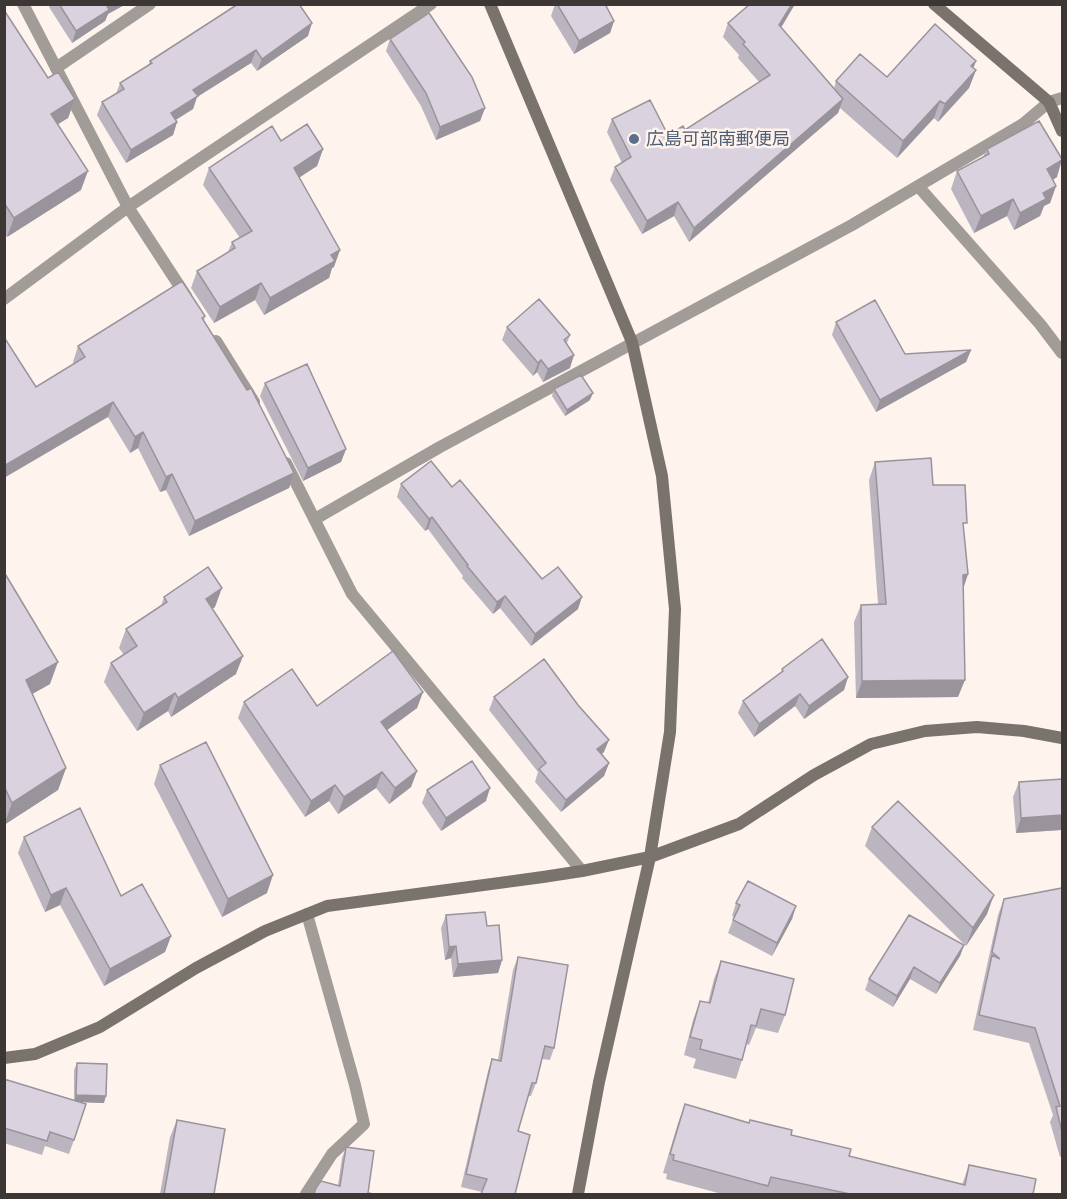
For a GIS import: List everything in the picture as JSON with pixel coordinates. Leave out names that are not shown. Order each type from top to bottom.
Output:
[{"type":"street","points":[[23,4],[128,207],[190,303]]},
{"type":"street","points":[[56,68],[150,4]]},
{"type":"street","points":[[4,299],[128,207],[431,4]]},
{"type":"street","points":[[490,4],[632,342],[662,476],[675,609],[670,732],[650,856],[599,1082],[578,1194]]},
{"type":"street","points":[[934,4],[1049,102],[1062,131]]},
{"type":"street","points":[[315,519],[440,447],[852,225],[1023,124],[1049,102],[1062,98]]},
{"type":"street","points":[[918,186],[1040,324],[1062,353]]},
{"type":"street","points":[[209,331],[247,388],[257,408]]},
{"type":"street","points":[[278,448],[352,594],[582,872]]},
{"type":"street","points":[[4,1058],[35,1054],[100,1027],[196,968],[265,932],[327,906],[582,872],[650,856],[739,824],[814,775],[871,744],[925,731],[978,726],[1062,738]]},
{"type":"street","points":[[306,1194],[332,1154],[364,1124],[307,914]]},
{"type":"building","points":[[59,4],[109,4],[107,6],[109,10],[76,31]]},
{"type":"building","points":[[238,4],[299,4],[312,23],[262,59],[256,50],[193,90],[198,96],[171,113],[177,122],[131,150],[102,102],[124,89],[120,83],[152,63],[150,61]]},
{"type":"building","points":[[557,4],[605,4],[614,21],[579,41]]},
{"type":"building","points":[[750,4],[792,4],[779,25],[843,99],[694,228],[678,202],[647,221],[615,167],[631,157],[612,119],[650,100],[668,135],[683,126],[685,130],[770,75],[728,23]]},
{"type":"building","points":[[4,10],[48,78],[58,72],[75,99],[51,114],[88,171],[14,218],[4,203]]},
{"type":"building","points":[[429,13],[472,77],[485,108],[440,127],[426,93],[390,39]]},
{"type":"building","points":[[935,24],[976,61],[971,66],[976,70],[945,104],[940,101],[903,141],[836,81],[860,54],[887,77]]},
{"type":"building","points":[[1039,121],[1062,159],[1047,169],[1056,186],[1043,193],[1046,199],[1020,213],[1013,199],[981,216],[957,171],[989,154],[987,149]]},
{"type":"building","points":[[307,124],[323,149],[294,168],[340,250],[331,255],[335,261],[270,298],[261,283],[220,307],[197,271],[235,248],[232,242],[252,231],[209,168],[272,126],[281,141]]},
{"type":"building","points":[[182,281],[205,316],[202,318],[247,390],[251,388],[294,473],[195,521],[172,474],[166,477],[143,432],[135,437],[113,402],[4,466],[4,337],[36,387],[85,357],[78,346]]},
{"type":"building","points":[[539,299],[570,335],[564,340],[574,355],[548,369],[541,360],[538,363],[507,327]]},
{"type":"building","points":[[875,300],[905,354],[971,350],[880,400],[836,322]]},
{"type":"building","points":[[307,364],[346,449],[308,468],[265,383]]},
{"type":"building","points":[[581,375],[593,393],[567,410],[554,389]]},
{"type":"building","points":[[931,458],[933,485],[965,485],[967,523],[963,523],[968,574],[963,575],[965,680],[862,681],[861,605],[886,604],[875,462]]},
{"type":"building","points":[[431,461],[452,487],[460,480],[542,579],[558,567],[582,597],[535,634],[505,596],[497,602],[467,566],[432,517],[429,519],[401,484]]},
{"type":"building","points":[[208,567],[222,588],[206,599],[243,656],[178,698],[175,693],[144,713],[111,663],[137,646],[126,629],[167,602],[164,597]]},
{"type":"building","points":[[4,572],[58,662],[26,680],[66,768],[12,803],[4,786]]},
{"type":"building","points":[[822,639],[848,677],[809,706],[800,694],[759,724],[743,701]]},
{"type":"building","points":[[393,651],[423,692],[381,722],[417,771],[395,788],[382,772],[344,797],[335,785],[311,801],[244,702],[292,669],[317,706]]},
{"type":"building","points":[[544,659],[578,705],[609,740],[597,749],[609,763],[566,800],[539,769],[546,763],[494,697]]},
{"type":"building","points":[[206,742],[273,875],[228,899],[160,765]]},
{"type":"building","points":[[472,761],[490,788],[446,818],[427,790]]},
{"type":"building","points":[[1062,779],[1062,815],[1021,818],[1019,782]]},
{"type":"building","points":[[898,801],[994,895],[973,928],[872,827]]},
{"type":"building","points":[[80,808],[121,896],[142,884],[171,936],[110,969],[66,888],[51,895],[24,837]]},
{"type":"building","points":[[748,881],[796,906],[777,943],[733,920],[740,905],[736,903]]},
{"type":"building","points":[[1062,888],[1062,1132],[1056,1107],[1060,1106],[1035,1028],[979,1015],[992,955],[1000,959],[992,952],[1004,899]]},
{"type":"building","points":[[485,912],[487,926],[499,925],[502,960],[458,964],[456,946],[449,947],[446,915]]},
{"type":"building","points":[[909,915],[964,945],[940,983],[914,967],[897,996],[869,979]]},
{"type":"building","points":[[518,957],[568,965],[554,1048],[545,1046],[536,1083],[532,1083],[518,1131],[530,1135],[515,1194],[481,1194],[487,1179],[466,1174],[492,1059],[501,1061]]},
{"type":"building","points":[[721,961],[794,979],[785,1015],[761,1009],[756,1026],[751,1025],[742,1060],[700,1049],[702,1040],[690,1037],[700,1001],[710,1003]]},
{"type":"building","points":[[77,1063],[107,1064],[106,1096],[76,1095]]},
{"type":"building","points":[[4,1079],[86,1104],[74,1140],[50,1132],[47,1141],[4,1128]]},
{"type":"building","points":[[685,1104],[749,1123],[750,1120],[792,1130],[791,1135],[851,1149],[849,1156],[965,1185],[969,1165],[1036,1179],[1033,1194],[850,1194],[771,1177],[768,1186],[673,1160],[674,1155],[670,1154]]},
{"type":"building","points":[[177,1120],[225,1129],[214,1194],[164,1194]]},
{"type":"building","points":[[346,1147],[374,1151],[368,1193],[374,1194],[314,1194],[321,1181],[340,1186]]},
{"type":"place","name":"広島可部南郵便局","points":[[634,139]]}]
